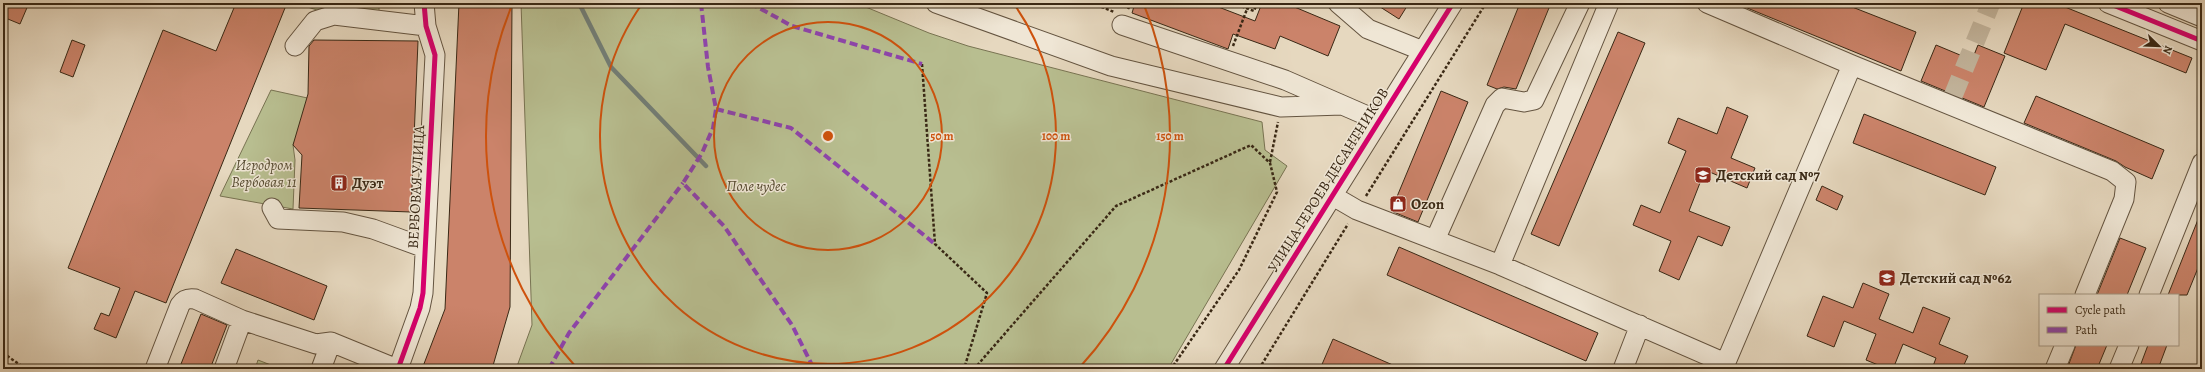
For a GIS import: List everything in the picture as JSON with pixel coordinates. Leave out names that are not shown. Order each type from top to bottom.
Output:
[{"type":"street","name":"ВЕРБОВАЯ УЛИЦА","points":[[397,369],[420,308],[423,293],[435,55],[426,26],[424,3]]},
{"type":"street","points":[[936,3],[1111,66],[1281,107],[1342,105]]},
{"type":"street","points":[[1338,3],[1368,29],[1423,51]]},
{"type":"street","name":"УЛИЦА ГЕРОЕВ ДЕСАНТНИКОВ","points":[[1224,369],[1453,3]]},
{"type":"street","points":[[1435,240],[1495,105],[1502,98],[1524,102],[1534,100],[1580,3]]},
{"type":"street","points":[[1500,265],[1609,3]]},
{"type":"street","points":[[1707,3],[1852,65],[1946,99],[2112,171],[2126,182],[2124,200],[2085,294]]},
{"type":"street","points":[[2108,3],[2202,41]]},
{"type":"street","points":[[2168,3],[2202,17]]},
{"type":"street","points":[[295,46],[315,21],[334,15],[426,26]]},
{"type":"street","points":[[1120,19],[1228,61],[1285,80],[1379,121]]},
{"type":"street","points":[[1333,196],[1357,210],[1500,265],[1640,325],[1724,366],[1852,65]]},
{"type":"street","points":[[2149,294],[2202,163]]},
{"type":"street","points":[[272,208],[278,219],[343,222],[373,229],[425,248]]},
{"type":"street","points":[[155,369],[180,305],[184,300],[189,298],[195,299],[242,320],[316,344],[331,342],[397,369]]},
{"type":"street","points":[[224,369],[242,320]]},
{"type":"street","points":[[1623,369],[1640,325]]},
{"type":"street","points":[[321,369],[331,342]]},
{"type":"street","points":[[2055,369],[2065,346]]},
{"type":"street","points":[[2119,369],[2129,346]]},
{"type":"path","points":[[1092,3],[1120,19]]},
{"type":"path","points":[[1232,3],[1254,11],[1257,3]]},
{"type":"path","points":[[1259,369],[1486,3]]},
{"type":"path","points":[[1999,3],[2004,5]]},
{"type":"path","points":[[1228,61],[1247,9]]},
{"type":"path","points":[[922,64],[935,244],[987,293],[964,369]]},
{"type":"path","points":[[1171,369],[1239,270],[1277,192],[1270,163],[1281,107]]},
{"type":"path","points":[[974,369],[1116,206],[1251,145],[1270,163]]},
{"type":"path","points":[[3,353],[26,369]]},
{"type":"green space","points":[[295,3],[379,3],[379,16],[320,11]]},
{"type":"green space","name":"Поле чудес","points":[[521,3],[856,3],[929,33],[968,46],[1262,122],[1265,150],[1287,166],[1168,369],[516,369],[532,325]]},
{"type":"green space","name":"Игродром Вербовая 11","points":[[271,90],[312,99],[293,145],[295,160],[293,209],[220,196]]},
{"type":"green space","points":[[258,360],[281,369],[255,369]]},
{"type":"building","points":[[3,3],[29,3],[20,24],[3,17]]},
{"type":"building","points":[[236,3],[287,3],[166,303],[135,291],[116,338],[94,329],[101,313],[109,316],[120,288],[68,268],[163,30],[216,51]]},
{"type":"building","points":[[459,3],[512,3],[510,307],[492,369],[422,369],[445,309]]},
{"type":"building","points":[[1135,3],[1208,3],[1255,21],[1262,3],[1285,3],[1340,26],[1328,56],[1280,36],[1275,49],[1233,34],[1228,49],[1132,13]]},
{"type":"building","points":[[1374,3],[1409,3],[1399,19]]},
{"type":"building","points":[[1520,3],[1551,3],[1516,89],[1504,87],[1497,89],[1487,85]]},
{"type":"building","points":[[1735,3],[1842,3],[1916,32],[1901,71]]},
{"type":"building","points":[[2024,3],[2055,3],[2192,58],[2186,73],[2065,24],[2046,70],[2004,53]]},
{"type":"building","points":[[1618,32],[1645,43],[1559,246],[1531,234]]},
{"type":"building","points":[[72,40],[85,45],[73,77],[60,72]]},
{"type":"building","points":[[314,40],[418,41],[411,212],[299,208],[302,155],[293,145],[308,94],[309,46]]},
{"type":"building","points":[[1936,45],[1972,60],[1978,45],[2005,56],[1984,107],[1921,81]]},
{"type":"building","points":[[1441,91],[1468,102],[1418,222],[1391,211]]},
{"type":"building","points":[[2036,96],[2164,150],[2152,179],[2125,167],[2116,161],[2024,123]]},
{"type":"building","points":[[1727,107],[1748,116],[1731,158],[1755,168],[1747,188],[1705,170],[1689,211],[1730,227],[1722,246],[1698,236],[1679,280],[1659,271],[1671,241],[1633,225],[1641,205],[1660,213],[1686,151],[1668,143],[1678,118],[1717,134]]},
{"type":"building","points":[[1864,114],[1996,167],[1985,195],[1853,143]]},
{"type":"building","points":[[1822,186],[1843,196],[1837,210],[1816,200]]},
{"type":"building","points":[[2201,212],[2202,258],[2187,295],[2168,294]]},
{"type":"building","points":[[2120,238],[2146,248],[2127,294],[2097,294]]},
{"type":"building","points":[[1399,247],[1598,333],[1586,361],[1387,275]]},
{"type":"building","points":[[236,249],[327,286],[314,320],[221,283]]},
{"type":"building","points":[[1863,283],[1889,294],[1879,319],[1913,333],[1923,307],[1950,318],[1939,344],[1968,356],[1962,369],[1932,369],[1936,358],[1903,344],[1893,369],[1888,369],[1866,360],[1876,334],[1844,321],[1834,347],[1807,336],[1823,296],[1853,308]]},
{"type":"building","points":[[201,314],[227,325],[210,369],[179,369]]},
{"type":"building","points":[[1333,339],[1402,369],[1320,369]]},
{"type":"building","points":[[2076,346],[2107,346],[2097,369],[2067,369]]},
{"type":"building","points":[[2148,346],[2167,346],[2158,369],[2139,369]]},
{"type":"waterway","points":[[579,3],[611,67],[706,166]]},
{"type":"tunnel","points":[[1953,96],[1991,3]]},
{"type":"marked path","points":[[701,3],[708,67],[716,109],[713,128],[702,153],[683,183],[724,226],[792,325],[814,369]]},
{"type":"marked path","points":[[750,3],[792,26],[922,64]]},
{"type":"marked path","points":[[716,109],[791,128],[935,244]]},
{"type":"marked path","points":[[549,369],[569,333],[683,183]]},
{"type":"cycle path","points":[[398,369],[420,308],[423,293],[435,55],[426,26],[424,3]]},
{"type":"cycle path","points":[[1224,369],[1453,3]]},
{"type":"cycle path","points":[[2108,3],[2202,41]]},
{"type":"place","name":"Детский сад №7","points":[[1703,175]]},
{"type":"place","name":"Дуэт","points":[[339,183]]},
{"type":"place","name":"Ozon","points":[[1398,204]]},
{"type":"place","name":"Детский сад №62","points":[[1887,278]]}]
